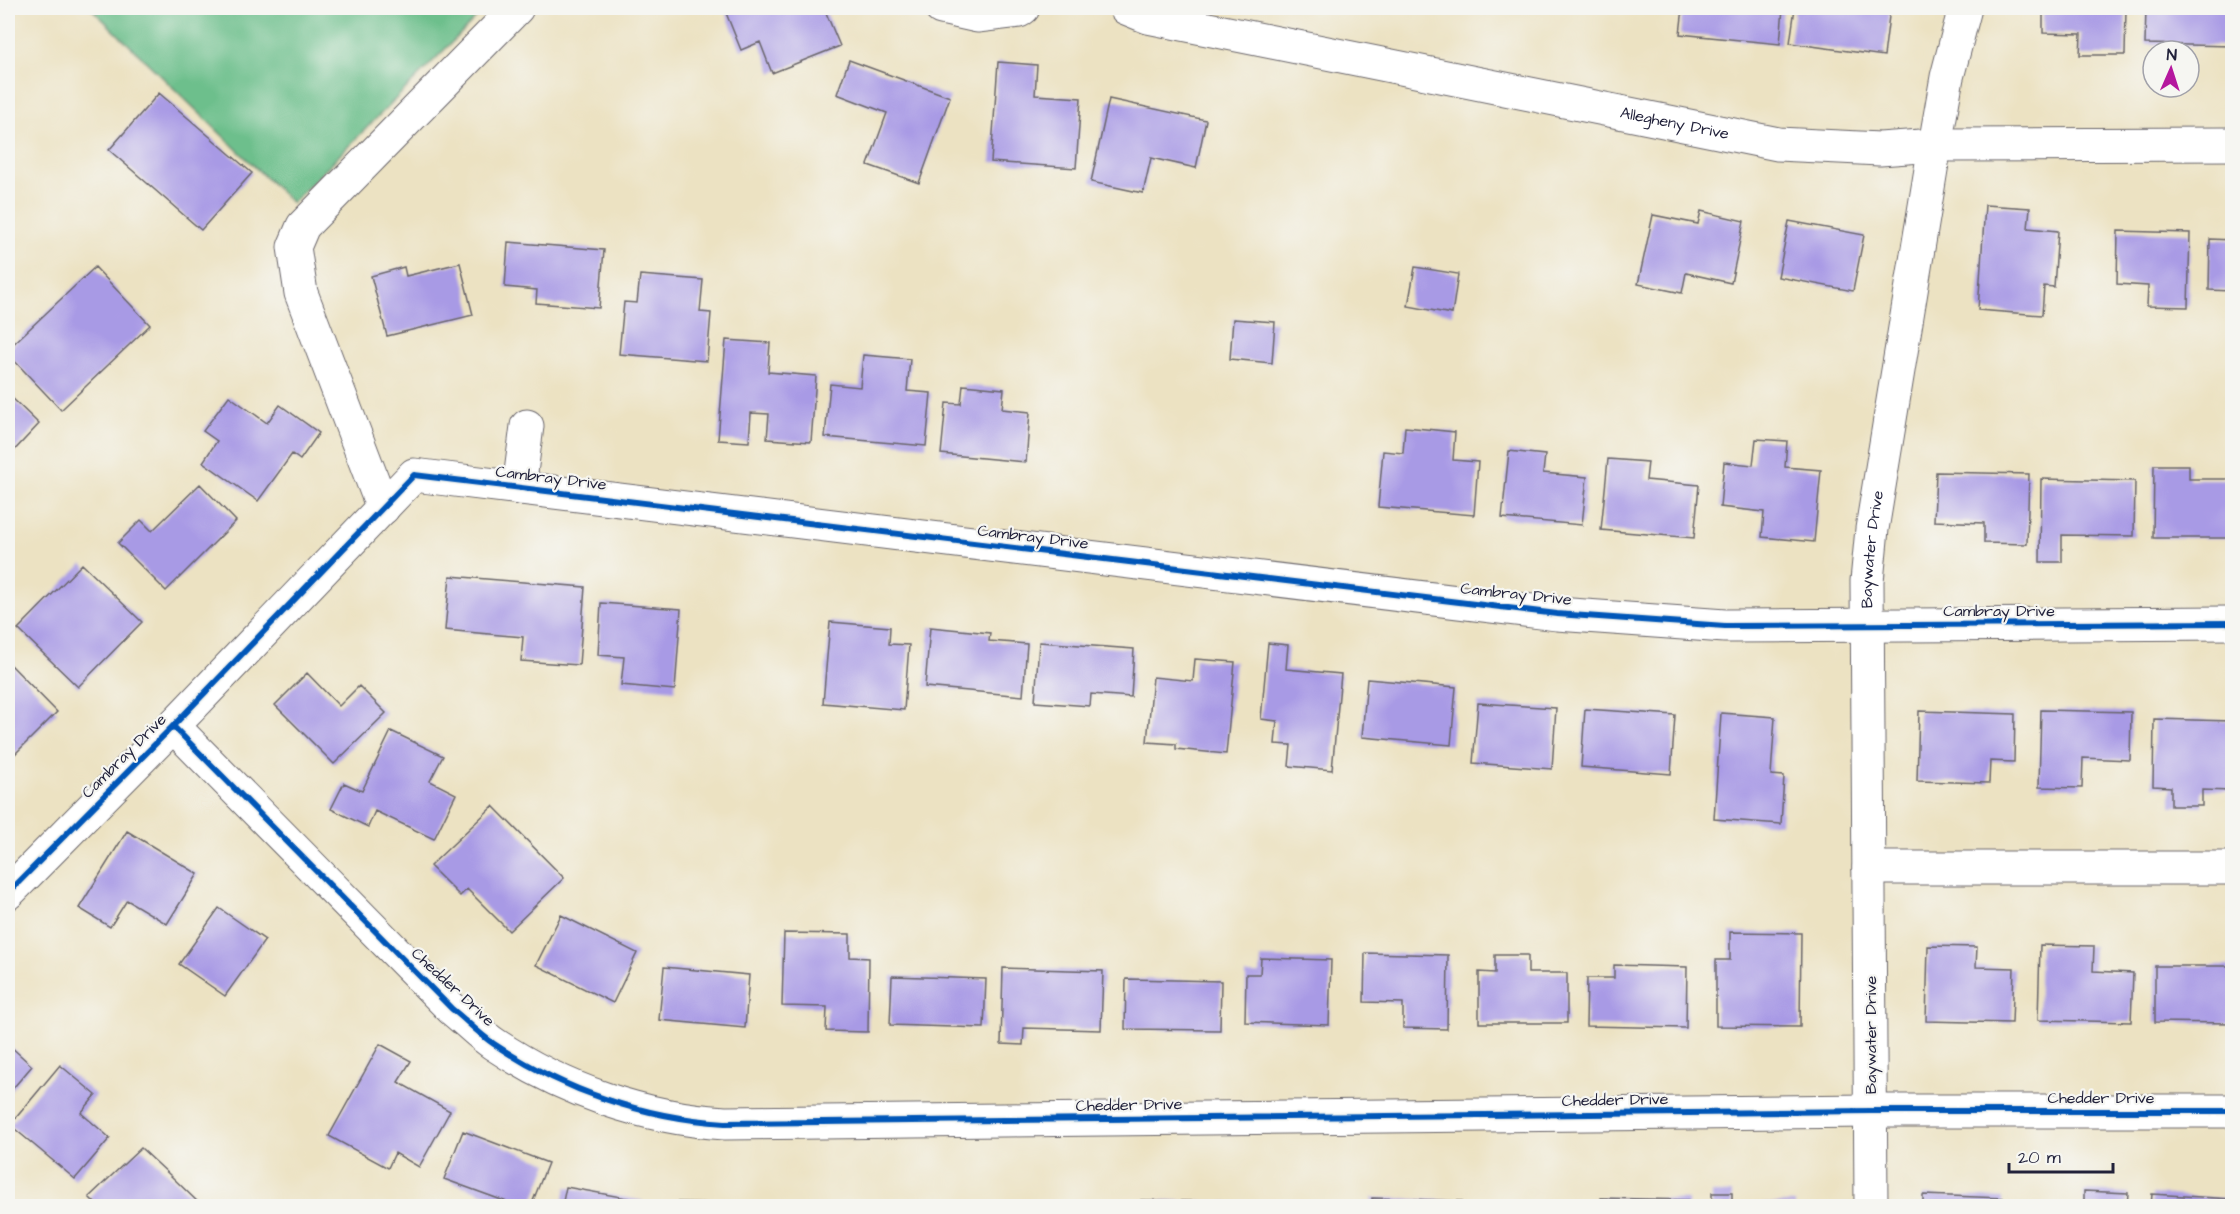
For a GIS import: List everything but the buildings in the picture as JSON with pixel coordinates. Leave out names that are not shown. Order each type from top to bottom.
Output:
[{"type":"street","points":[[383,508],[302,293],[294,247],[303,226],[517,8]]},
{"type":"street","points":[[941,8],[977,16],[1023,8]]},
{"type":"street","name":"Allegheny Drive","points":[[1126,8],[1149,17],[1778,144],[1880,148],[1935,145],[2232,144]]},
{"type":"street","name":"Baywater Drive","points":[[1871,1206],[1867,581],[1872,529],[1935,145],[1949,68],[1965,8]]},
{"type":"street","name":"Cambray Drive","points":[[519,488],[527,426]]},
{"type":"street","name":"Cambray Drive","points":[[8,893],[173,726],[414,475],[1557,614],[1725,626],[2232,623]]},
{"type":"street","name":"Chedder Drive","points":[[173,726],[452,1009],[493,1043],[548,1075],[586,1092],[636,1110],[688,1121],[725,1124],[1871,1111],[2232,1111]]},
{"type":"street","points":[[1869,868],[2232,868]]},
{"type":"green space","points":[[91,8],[486,8],[292,203]]},
{"type":"cycle path","points":[[8,893],[173,726],[414,475],[1557,614],[1725,626],[2232,623]]},
{"type":"cycle path","points":[[173,726],[452,1009],[483,1036],[520,1060],[576,1088],[634,1108],[664,1115],[725,1123],[1871,1111],[2232,1111]]}]
